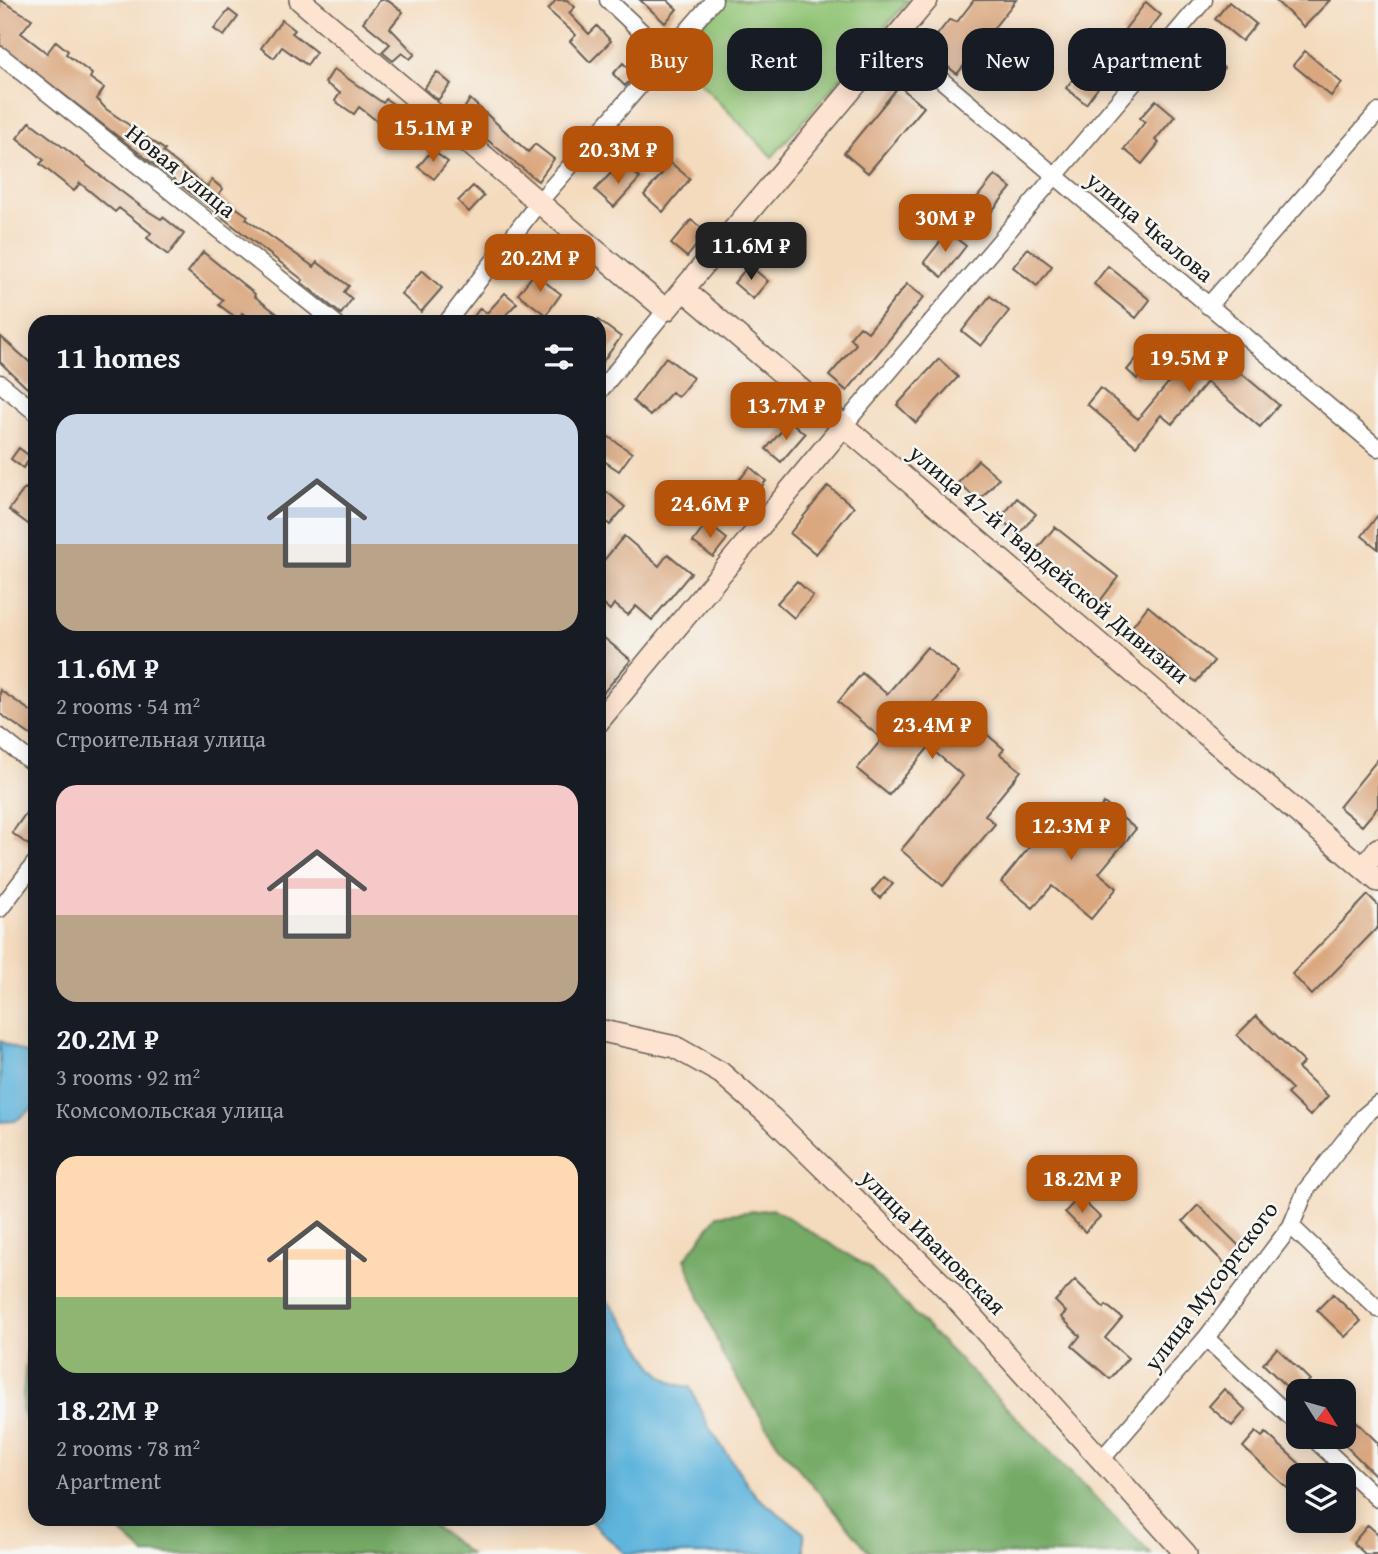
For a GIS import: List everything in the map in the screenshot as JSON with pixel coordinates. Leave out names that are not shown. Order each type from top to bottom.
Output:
[{"type":"street","points":[[300,0],[666,310]]},
{"type":"street","points":[[608,0],[638,28]]},
{"type":"street","points":[[690,28],[714,0]]},
{"type":"street","points":[[904,28],[927,0]]},
{"type":"street","points":[[606,712],[844,425],[1204,0]]},
{"type":"street","name":"Новая улица","points":[[0,55],[325,315]]},
{"type":"street","name":"улица Чкалова","points":[[948,86],[1378,448]]},
{"type":"street","points":[[452,315],[539,202],[635,91]]},
{"type":"street","points":[[606,383],[851,91]]},
{"type":"street","points":[[1208,306],[1378,112]]},
{"type":"street","name":"улица 47-й Гвардейской Дивизии","points":[[684,290],[1371,874]]},
{"type":"street","points":[[0,383],[28,406]]},
{"type":"street","points":[[0,737],[28,759]]},
{"type":"street","points":[[1371,874],[1378,849]]},
{"type":"street","points":[[0,909],[28,872]]},
{"type":"street","name":"улица Ивановская","points":[[606,1032],[676,1047],[721,1073],[772,1118],[948,1290],[1186,1554]]},
{"type":"street","name":"улица Мусоргского","points":[[1101,1460],[1206,1338],[1291,1226],[1306,1190],[1364,1116],[1378,1104]]},
{"type":"street","points":[[1291,1226],[1378,1309]]},
{"type":"street","points":[[1206,1338],[1286,1413]]},
{"type":"street","points":[[1325,1449],[1378,1499]]},
{"type":"green space","points":[[723,0],[909,0],[885,28],[836,28],[836,84],[772,157],[709,91],[713,91],[713,28],[699,28]]},
{"type":"green space","points":[[774,1209],[868,1267],[1151,1554],[871,1554],[777,1443],[723,1356],[685,1259],[718,1215]]},
{"type":"green space","points":[[28,1338],[28,1426],[22,1409]]},
{"type":"green space","points":[[114,1526],[434,1526],[470,1554],[145,1554]]},
{"type":"water","points":[[0,1041],[28,1055],[28,1112],[15,1121],[0,1122]]},
{"type":"water","points":[[606,1299],[658,1371],[677,1384],[690,1387],[708,1426],[756,1496],[804,1533],[804,1554],[625,1554],[595,1526],[606,1526]]},
{"type":"building","points":[[0,0],[32,19],[21,33],[47,53],[56,41],[68,51],[66,54],[92,74],[90,78],[104,88],[97,99],[106,109],[165,150],[163,152],[207,187],[212,180],[223,189],[218,195],[248,216],[246,219],[314,267],[317,262],[349,286],[344,292],[352,299],[341,314],[301,282],[303,280],[0,45]]},
{"type":"building","points":[[380,0],[387,0],[403,12],[390,28],[415,54],[410,59],[402,53],[393,61],[382,52],[390,44],[363,22]]},
{"type":"building","points":[[556,0],[567,0],[575,7],[569,13],[589,34],[597,26],[611,41],[590,62],[570,41],[576,35],[548,10]]},
{"type":"building","points":[[640,0],[667,0],[677,9],[665,23]]},
{"type":"building","points":[[974,0],[1016,0],[994,28],[962,28],[962,68],[957,74],[948,67],[948,28],[943,28],[949,20],[957,22]]},
{"type":"building","points":[[1275,0],[1330,0],[1304,27]]},
{"type":"building","points":[[1146,2],[1161,15],[1151,28],[1126,28]]},
{"type":"building","points":[[1229,2],[1256,24],[1242,41],[1215,19]]},
{"type":"building","points":[[229,10],[238,17],[224,36],[214,29]]},
{"type":"building","points":[[282,20],[295,30],[292,33],[316,52],[307,65],[282,47],[274,58],[261,48]]},
{"type":"building","points":[[1305,51],[1342,83],[1331,96],[1293,65]]},
{"type":"building","points":[[623,63],[626,66],[625,86],[613,74]]},
{"type":"building","points":[[334,69],[383,103],[386,99],[396,106],[382,125],[359,107],[354,114],[335,101],[340,93],[325,83]]},
{"type":"building","points":[[437,72],[451,84],[438,100],[424,88]]},
{"type":"building","points":[[895,91],[905,91],[924,107],[868,173],[844,153]]},
{"type":"building","points":[[1070,91],[1096,91],[1086,104]]},
{"type":"building","points":[[470,99],[528,152],[535,144],[554,159],[538,181],[459,117]]},
{"type":"building","points":[[1156,100],[1175,116],[1155,140],[1159,143],[1142,164],[1124,149],[1145,122],[1140,118]]},
{"type":"building","points":[[30,122],[143,208],[161,219],[163,217],[184,234],[168,255],[147,238],[151,233],[119,208],[115,212],[80,183],[74,191],[40,164],[44,160],[17,138]]},
{"type":"building","points":[[432,150],[448,162],[434,179],[418,167]]},
{"type":"building","points":[[671,163],[690,179],[663,212],[644,195]]},
{"type":"building","points":[[626,165],[640,178],[614,207],[595,190],[611,173],[615,177]]},
{"type":"building","points":[[995,175],[1011,188],[982,223],[967,210]]},
{"type":"building","points":[[473,186],[484,196],[469,212],[458,201]]},
{"type":"building","points":[[691,220],[707,232],[687,257],[671,244]]},
{"type":"building","points":[[948,232],[966,246],[942,277],[924,262]]},
{"type":"building","points":[[1028,248],[1052,266],[1037,286],[1013,267]]},
{"type":"building","points":[[203,252],[279,315],[233,315],[219,305],[223,300],[188,272]]},
{"type":"building","points":[[749,265],[768,281],[753,299],[734,283]]},
{"type":"building","points":[[1108,266],[1150,300],[1136,318],[1094,284]]},
{"type":"building","points":[[422,270],[442,288],[421,312],[401,294]]},
{"type":"building","points":[[534,274],[561,294],[546,315],[518,294]]},
{"type":"building","points":[[907,284],[924,297],[847,391],[829,376],[856,344],[850,338],[860,326],[868,332]]},
{"type":"building","points":[[505,293],[517,303],[506,315],[475,315],[480,308],[487,313]]},
{"type":"building","points":[[990,296],[1009,311],[981,346],[962,331]]},
{"type":"building","points":[[606,326],[621,337],[606,357]]},
{"type":"building","points":[[0,336],[28,361],[27,388],[0,362]]},
{"type":"building","points":[[1197,336],[1279,405],[1260,427],[1207,382],[1172,424],[1161,415],[1136,446],[1087,404],[1100,388],[1138,419],[1185,363],[1178,358]]},
{"type":"building","points":[[1150,342],[1161,350],[1137,379],[1127,370]]},
{"type":"building","points":[[666,357],[693,378],[678,397],[672,392],[650,416],[633,401]]},
{"type":"building","points":[[939,359],[958,377],[916,423],[897,405]]},
{"type":"building","points":[[790,421],[805,434],[781,462],[766,449]]},
{"type":"building","points":[[606,435],[632,453],[619,471],[606,462]]},
{"type":"building","points":[[19,448],[28,455],[28,461],[23,468],[11,459]]},
{"type":"building","points":[[978,460],[999,478],[979,501],[958,483]]},
{"type":"building","points":[[750,467],[766,481],[741,511],[724,498]]},
{"type":"building","points":[[828,486],[854,507],[816,554],[790,533]]},
{"type":"building","points":[[25,488],[28,490],[28,524],[9,510]]},
{"type":"building","points":[[606,493],[625,507],[610,525],[606,522]]},
{"type":"building","points":[[1017,498],[1036,514],[1019,534],[1000,519]]},
{"type":"building","points":[[1378,515],[1378,549],[1362,536]]},
{"type":"building","points":[[707,523],[727,539],[713,557],[693,542]]},
{"type":"building","points":[[1055,527],[1118,577],[1100,601],[1036,550]]},
{"type":"building","points":[[624,536],[659,566],[668,554],[691,573],[652,620],[636,606],[628,615],[614,604],[610,610],[606,607],[606,558]]},
{"type":"building","points":[[797,581],[813,596],[794,618],[777,603]]},
{"type":"building","points":[[1148,606],[1214,661],[1196,682],[1131,628]]},
{"type":"building","points":[[606,640],[631,660],[606,690]]},
{"type":"building","points":[[927,647],[959,673],[926,712],[949,731],[963,714],[1004,749],[1000,754],[1021,771],[985,815],[995,824],[943,886],[901,850],[963,776],[929,747],[889,795],[857,769],[882,739],[838,702],[862,673],[887,694]]},
{"type":"building","points":[[0,690],[28,709],[28,733],[0,714]]},
{"type":"building","points":[[1378,759],[1378,807],[1362,826],[1339,807]]},
{"type":"building","points":[[1104,803],[1136,829],[1099,873],[1117,888],[1091,919],[1052,886],[1033,908],[1001,882],[1054,817],[1076,836]]},
{"type":"building","points":[[28,810],[28,845],[12,833]]},
{"type":"building","points":[[884,877],[893,884],[880,898],[872,891]]},
{"type":"building","points":[[1368,895],[1378,905],[1378,927],[1312,995],[1292,974]]},
{"type":"building","points":[[1256,1016],[1304,1062],[1298,1068],[1328,1096],[1310,1116],[1287,1094],[1292,1089],[1237,1035]]},
{"type":"building","points":[[1079,1197],[1100,1217],[1085,1232],[1065,1212]]},
{"type":"building","points":[[1198,1205],[1241,1248],[1225,1264],[1183,1221]]},
{"type":"building","points":[[1075,1280],[1104,1308],[1106,1305],[1122,1318],[1105,1338],[1128,1358],[1110,1379],[1072,1346],[1080,1336],[1061,1317],[1066,1312],[1055,1301]]},
{"type":"building","points":[[1333,1294],[1361,1321],[1345,1337],[1317,1310]]},
{"type":"building","points":[[1277,1348],[1309,1379],[1286,1379],[1286,1386],[1263,1364]]},
{"type":"building","points":[[1224,1389],[1246,1410],[1232,1426],[1209,1406]]},
{"type":"building","points":[[1356,1421],[1378,1443],[1378,1478],[1349,1449],[1356,1449]]},
{"type":"building","points":[[1256,1432],[1262,1437],[1266,1433],[1299,1463],[1286,1463],[1286,1487],[1243,1447]]},
{"type":"building","points":[[1368,1525],[1378,1534],[1378,1554],[1365,1554],[1353,1543]]}]
